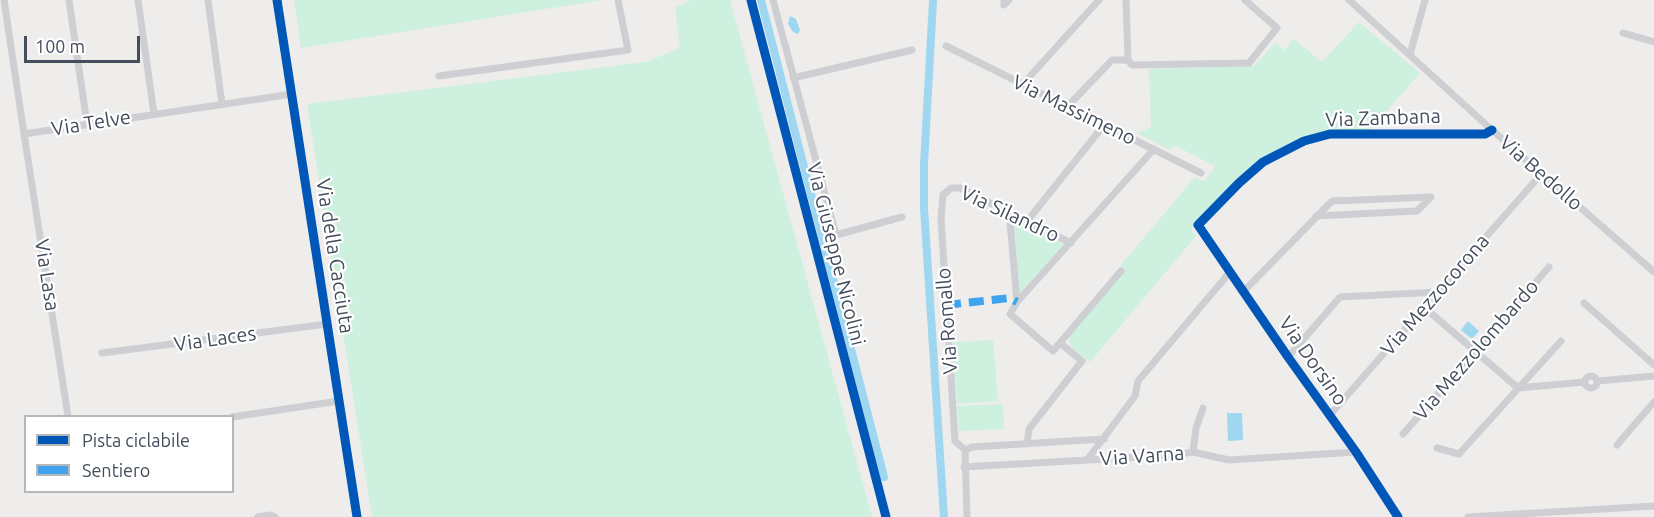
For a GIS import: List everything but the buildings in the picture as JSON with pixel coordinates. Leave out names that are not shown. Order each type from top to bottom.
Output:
[{"type":"street","name":"Via Telve","points":[[4,0],[24,134],[292,94]]},
{"type":"street","points":[[69,0],[87,124]]},
{"type":"street","points":[[138,0],[154,114]]},
{"type":"street","points":[[208,0],[222,104]]},
{"type":"street","name":"Via della Cacciuta","points":[[277,0],[357,517]]},
{"type":"street","points":[[439,76],[628,50],[618,0]]},
{"type":"street","name":"Via Giuseppe Nicolini","points":[[751,0],[886,517]]},
{"type":"street","points":[[773,0],[836,235],[902,217]]},
{"type":"street","points":[[1023,84],[1099,0]]},
{"type":"street","points":[[1126,0],[1128,60],[1132,65],[1249,63],[1277,28],[1245,0]]},
{"type":"street","name":"Via Bedollo","points":[[1349,0],[1492,130],[1654,272]]},
{"type":"street","points":[[1410,54],[1425,0]]},
{"type":"street","points":[[1623,33],[1654,42]]},
{"type":"street","name":"Via Massimeno","points":[[946,46],[1202,173]]},
{"type":"street","points":[[793,78],[912,50]]},
{"type":"street","points":[[1068,106],[1112,60],[1128,60]]},
{"type":"street","points":[[1028,220],[1104,125]]},
{"type":"street","name":"Via Zambana","points":[[1198,225],[1263,162],[1304,141],[1330,135],[1485,134],[1492,130]]},
{"type":"street","name":"Via Lasa","points":[[24,134],[68,415]]},
{"type":"street","points":[[1121,271],[1053,351],[1010,314],[1017,302],[1154,149]]},
{"type":"street","name":"Via Mezzocorona","points":[[1329,416],[1542,173]]},
{"type":"street","name":"Via Silandro","points":[[948,190],[960,188],[1071,243]]},
{"type":"street","name":"Via Romallo","points":[[948,190],[941,202],[940,218],[955,441],[965,450]]},
{"type":"street","points":[[1244,292],[1316,216],[1332,201],[1431,197],[1417,211],[1316,216]]},
{"type":"street","points":[[1009,211],[1017,302]]},
{"type":"street","name":"Via Dorsino","points":[[1198,225],[1356,452],[1398,517]]},
{"type":"street","name":"Via Mezzolombardo","points":[[1403,434],[1549,267]]},
{"type":"street","points":[[1087,460],[1135,396],[1138,381],[1230,272]]},
{"type":"street","points":[[1288,357],[1340,297],[1438,292]]},
{"type":"street","points":[[1584,303],[1654,364]]},
{"type":"street","points":[[1425,308],[1518,388],[1585,382],[1590,376],[1594,376],[1598,381],[1654,376]]},
{"type":"street","name":"Via Laces","points":[[102,353],[327,324]]},
{"type":"street","points":[[1437,448],[1460,454],[1561,341]]},
{"type":"street","points":[[1026,444],[1029,429],[1082,361],[1060,343]]},
{"type":"street","points":[[234,417],[339,401]]},
{"type":"street","points":[[1617,445],[1654,402]]},
{"type":"street","points":[[1192,452],[1196,428],[1203,408]]},
{"type":"street","points":[[967,517],[965,450],[972,447],[1104,439]]},
{"type":"street","name":"Via Varna","points":[[964,467],[1176,455],[1192,452],[1229,460],[1356,452]]},
{"type":"street","points":[[1468,517],[1654,506]]},
{"type":"street","points":[[258,517],[270,515],[275,517]]},
{"type":"green space","points":[[294,0],[602,0],[301,48]]},
{"type":"green space","points":[[692,0],[730,0],[872,517],[372,517],[307,104],[646,62],[680,48],[675,7]]},
{"type":"green space","points":[[1359,22],[1420,73],[1368,132],[1330,131],[1289,144],[1270,155],[1236,183],[1191,229],[1196,236],[1090,362],[1071,347],[1068,337],[1125,270],[1120,266],[1195,177],[1204,182],[1215,166],[1176,146],[1170,150],[1137,133],[1151,127],[1149,69],[1254,66],[1275,43],[1284,50],[1294,39],[1322,62]]},
{"type":"green space","points":[[1014,218],[1064,244],[1019,294]]},
{"type":"green space","points":[[993,340],[998,401],[957,404],[953,342]]},
{"type":"green space","points":[[1003,404],[1004,429],[959,431],[957,406]]},
{"type":"water","points":[[790,16],[796,19],[800,30],[798,34],[793,32],[788,24]]},
{"type":"water","points":[[1468,321],[1479,331],[1472,339],[1461,330]]},
{"type":"water","points":[[1227,413],[1242,413],[1243,440],[1228,441]]},
{"type":"waterway","points":[[761,0],[884,477]]},
{"type":"waterway","points":[[933,0],[924,165],[924,208],[944,517]]},
{"type":"marked path","points":[[946,305],[1010,298],[1017,302]]},
{"type":"cycle path","points":[[277,0],[357,517]]},
{"type":"cycle path","points":[[751,0],[886,517]]},
{"type":"cycle path","points":[[1398,517],[1356,452],[1198,225],[1263,162],[1304,141],[1330,134],[1485,134],[1492,130]]}]
